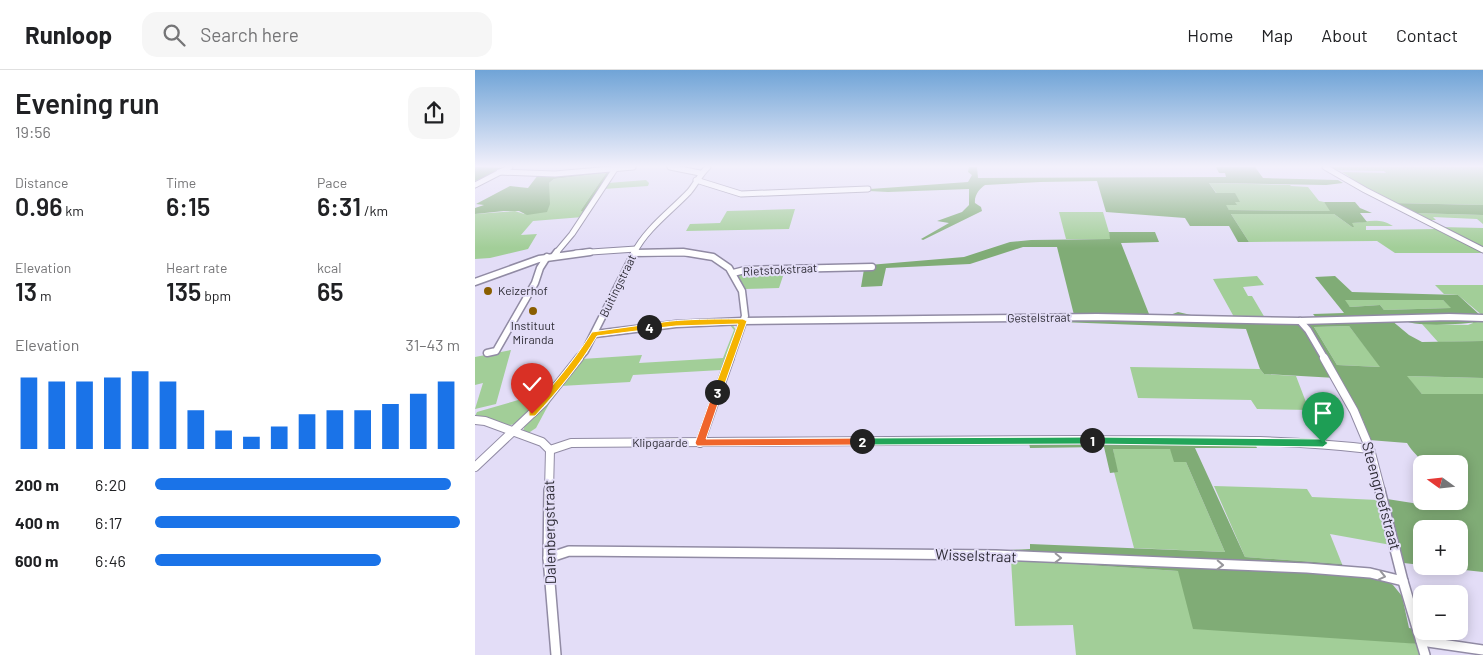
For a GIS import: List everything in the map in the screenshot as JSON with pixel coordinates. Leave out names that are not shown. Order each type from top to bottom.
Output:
[{"type":"street","points":[[487,353],[496,351],[535,283],[539,268],[572,234],[598,194]]},
{"type":"street","name":"Buitingstraat","points":[[475,467],[553,392],[585,351],[635,251],[651,230],[687,194]]},
{"type":"street","points":[[1373,194],[1483,250]]},
{"type":"street","name":"Rietstokstraat","points":[[475,282],[526,263],[551,257],[635,251],[702,254],[718,260],[733,273],[745,270],[872,267]]},
{"type":"street","points":[[700,443],[745,316],[742,291],[733,273]]},
{"type":"street","name":"Gestelstraat","points":[[595,334],[676,324],[743,321],[1097,317],[1300,321],[1483,318]]},
{"type":"street","name":"Steengroefstraat","points":[[1300,321],[1308,330],[1354,411],[1370,449],[1403,581],[1425,655]]},
{"type":"street","points":[[475,420],[485,421],[542,442],[550,450]]},
{"type":"street","name":"Klipgaarde","points":[[550,450],[571,444],[1021,440],[1258,441],[1323,443],[1370,449]]},
{"type":"street","name":"Dalenbergstraat","points":[[550,450],[547,558],[556,655]]},
{"type":"street","name":"Wisselstraat","points":[[547,558],[569,551],[996,555],[1307,568],[1370,574],[1403,581]]},
{"type":"street","points":[[1421,641],[1483,650]]},
{"type":"green space","points":[[494,194],[550,194],[550,204],[547,212],[527,215],[519,211],[475,214],[475,208],[484,205],[476,204]]},
{"type":"green space","points":[[542,194],[592,194],[581,210],[585,212],[583,217],[533,221],[521,235],[537,234],[528,249],[490,258],[475,259],[475,214],[515,211],[524,214]]},
{"type":"green space","points":[[592,194],[597,194],[585,212],[581,210]]},
{"type":"green space","points":[[969,194],[976,194],[975,203],[981,207],[982,211],[923,240],[921,239],[949,223],[937,221],[962,212],[969,205]]},
{"type":"green space","points":[[1101,194],[1236,194],[1240,202],[1235,202],[1237,205],[1226,205],[1229,210],[1330,211],[1324,202],[1355,202],[1360,208],[1372,213],[1360,213],[1367,222],[1352,223],[1354,227],[1334,214],[1231,214],[1249,242],[1238,242],[1229,226],[1190,226],[1185,218],[1106,212]]},
{"type":"green space","points":[[1217,194],[1314,194],[1319,201],[1324,202],[1331,211],[1229,210]]},
{"type":"green space","points":[[1377,194],[1483,194],[1483,205],[1393,203]]},
{"type":"green space","points":[[1393,203],[1483,205],[1483,215],[1412,213]]},
{"type":"green space","points":[[795,209],[789,229],[686,231],[690,224],[720,223],[727,211]]},
{"type":"green space","points":[[1059,212],[1103,212],[1111,239],[1066,239]]},
{"type":"green space","points":[[1412,213],[1483,215],[1483,224],[1477,219],[1433,217],[1436,220],[1426,220]]},
{"type":"green space","points":[[1231,214],[1334,214],[1352,227],[1352,223],[1373,221],[1388,223],[1393,226],[1366,226],[1366,230],[1437,229],[1483,253],[1395,253],[1377,241],[1249,242]]},
{"type":"green space","points":[[1440,227],[1483,228],[1483,248]]},
{"type":"green space","points":[[1109,232],[1155,232],[1159,242],[1121,243],[1149,314],[1170,315],[1178,312],[1191,315],[1193,319],[1391,320],[1409,335],[1422,342],[1483,341],[1483,378],[1407,376],[1422,394],[1483,394],[1483,572],[1468,570],[1468,520],[1413,520],[1413,564],[1404,563],[1387,499],[1413,503],[1413,510],[1468,510],[1468,455],[1416,455],[1407,443],[1369,440],[1363,420],[1359,419],[1336,378],[1264,374],[1260,369],[1246,329],[1034,321],[1034,319],[1074,315],[1057,247],[1023,247],[970,264],[886,268],[882,286],[861,287],[864,269],[869,265],[964,257],[1010,242],[1110,239]],"holes":[[[1349,326],[1380,367],[1337,365],[1314,327]]]},
{"type":"green space","points":[[785,270],[779,288],[745,289],[738,276],[746,271]]},
{"type":"green space","points":[[1257,276],[1264,285],[1243,287],[1248,296],[1252,296],[1265,318],[1234,317],[1213,279]]},
{"type":"green space","points":[[1335,276],[1352,292],[1458,295],[1481,316],[1317,319],[1313,314],[1344,313],[1315,277]],"holes":[[[1345,300],[1443,300],[1451,308],[1384,310],[1380,305],[1350,307]]]},
{"type":"green space","points":[[1435,285],[1483,285],[1483,316],[1458,295],[1444,294]]},
{"type":"green space","points":[[1344,300],[1443,300],[1452,308],[1384,310],[1380,305],[1350,307]]},
{"type":"green space","points":[[1402,319],[1473,319],[1478,322],[1416,324]]},
{"type":"green space","points":[[1473,319],[1483,320],[1483,341],[1438,342],[1422,324],[1468,325],[1473,323]]},
{"type":"green space","points":[[732,324],[736,330],[721,370],[633,375],[630,382],[561,386],[582,359],[642,355],[639,363],[723,358],[734,330],[730,325]]},
{"type":"green space","points":[[1349,326],[1381,367],[1337,365],[1314,327]]},
{"type":"green space","points":[[511,350],[496,404],[475,409],[483,383],[475,385],[475,357]]},
{"type":"green space","points":[[1130,367],[1260,369],[1264,374],[1296,376],[1309,410],[1257,409],[1251,400],[1138,398]]},
{"type":"green space","points":[[1406,376],[1483,378],[1483,394],[1422,394]]},
{"type":"green space","points":[[555,381],[529,414],[516,423],[510,425],[501,424],[475,416],[477,412],[525,398]]},
{"type":"green space","points":[[547,402],[550,402],[536,428],[527,434],[523,431],[525,425]]},
{"type":"green space","points":[[1253,439],[1257,448],[1195,448],[1245,557],[1342,564],[1345,573],[1388,581],[1402,596],[1409,628],[1413,629],[1413,640],[1419,640],[1420,644],[1193,629],[1178,571],[1011,560],[1010,550],[1030,549],[1030,544],[1225,552],[1186,462],[1174,462],[1170,449],[1113,449],[1118,472],[1110,473],[1104,447],[1030,448],[1029,443]]},
{"type":"green space","points":[[1113,449],[1170,449],[1186,462],[1225,552],[1134,548],[1114,472],[1117,472]]},
{"type":"green space","points":[[1214,486],[1307,489],[1312,497],[1378,500],[1391,545],[1330,534],[1342,564],[1245,557]]},
{"type":"green space","points":[[1011,560],[1178,571],[1402,642],[1420,644],[1423,655],[1076,655],[1073,625],[1015,626]]},
{"type":"place","name":"Keizerhof","points":[[488,291]]},
{"type":"place","name":"Instituut Miranda","points":[[533,311]]},
{"type":"route","points":[[532,414],[553,392],[585,351],[595,334],[676,324],[743,321],[700,443],[1021,440],[1323,443]]}]
